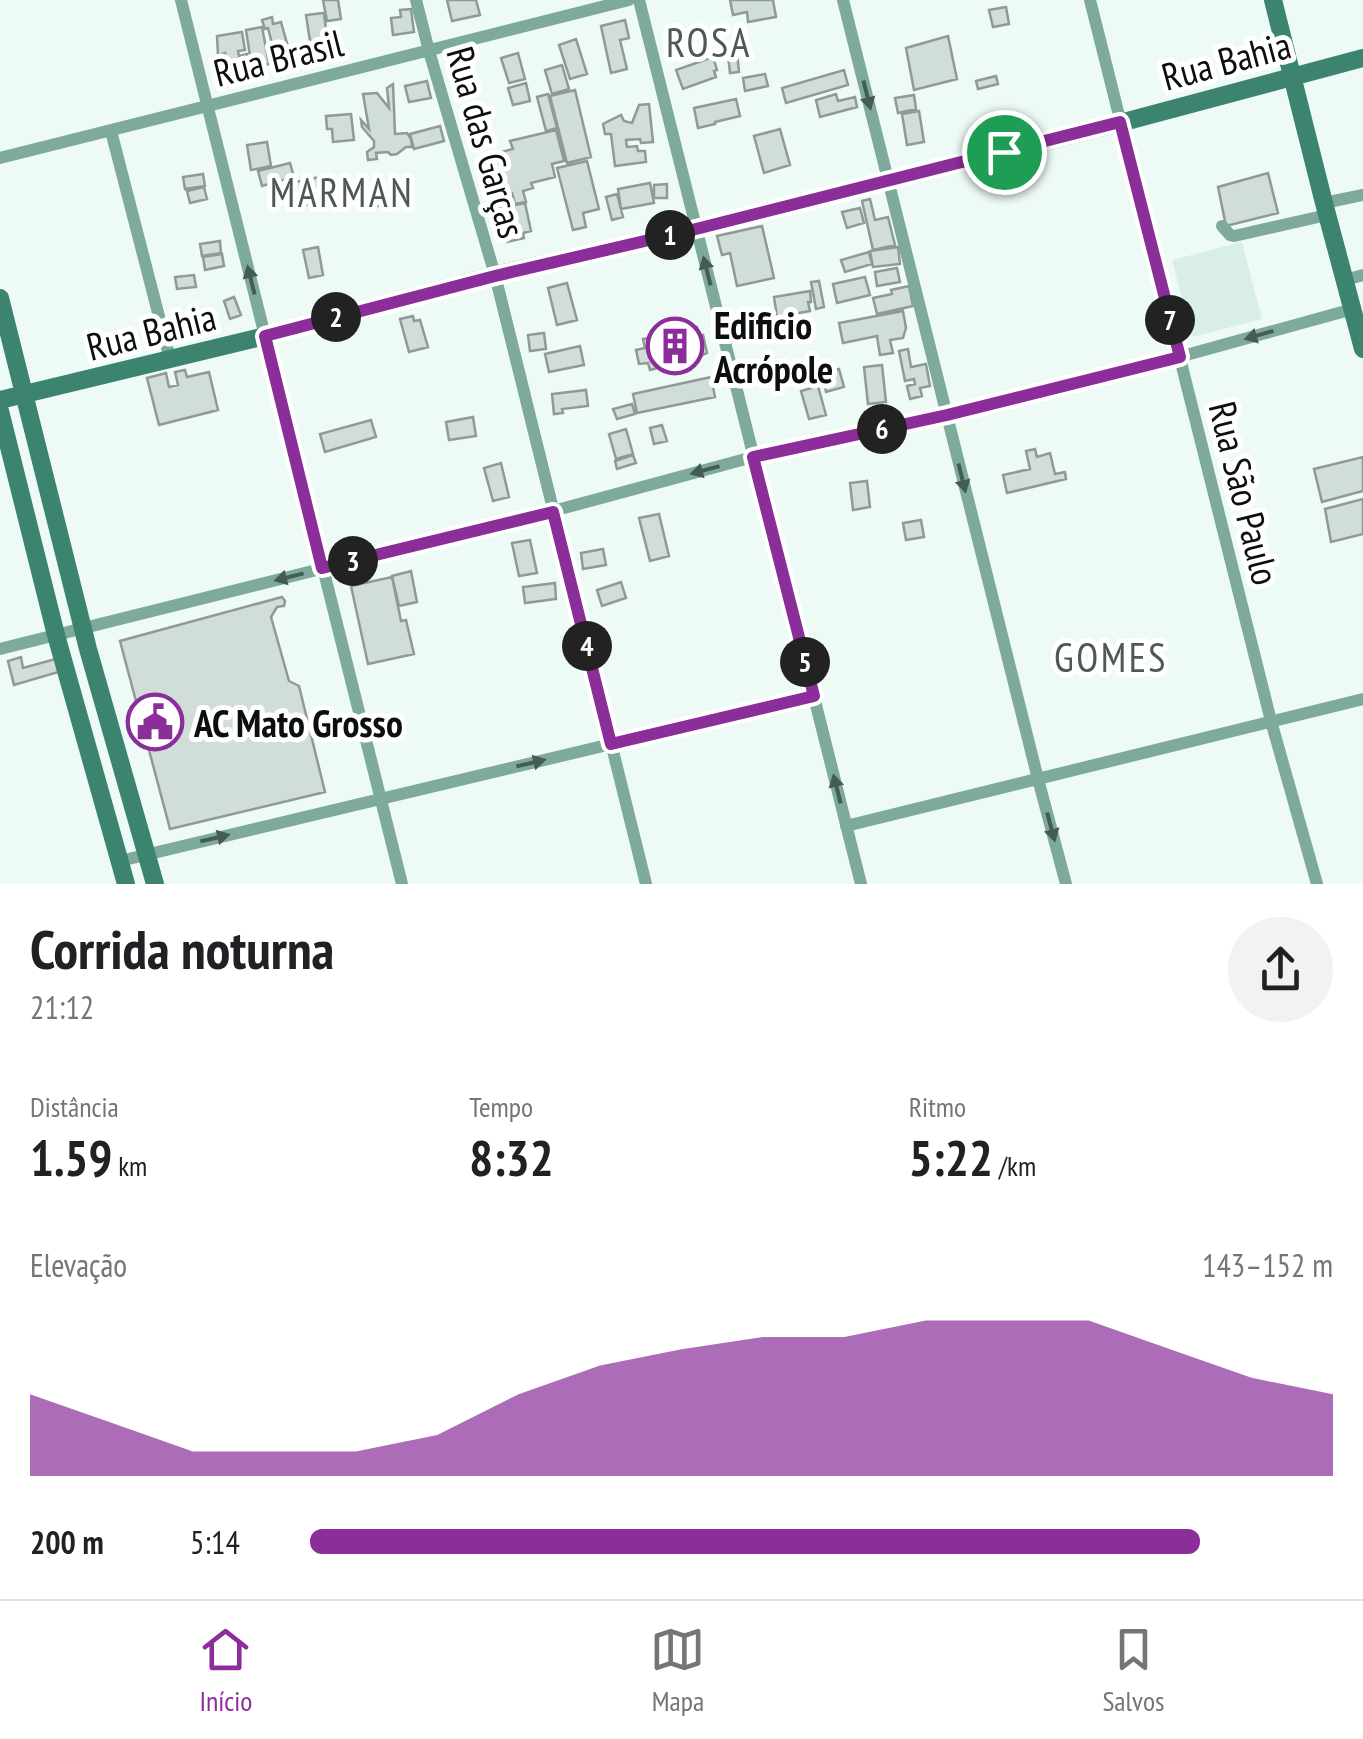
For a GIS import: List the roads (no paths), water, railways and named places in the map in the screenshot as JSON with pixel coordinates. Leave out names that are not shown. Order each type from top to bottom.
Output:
[{"type":"main road","points":[[1273,0],[1325,209],[1354,277],[1352,309],[1363,349]]},
{"type":"main road","name":"Rua Bahia","points":[[0,400],[888,181],[1363,58]]},
{"type":"main road","points":[[0,298],[83,629],[155,884]]},
{"type":"main road","points":[[0,411],[56,635],[126,884]]},
{"type":"street","points":[[181,0],[402,884]]},
{"type":"street","name":"Rua das Garças","points":[[416,0],[495,276],[646,884]]},
{"type":"street","name":"Rua Brasil","points":[[0,158],[629,0]]},
{"type":"street","points":[[638,0],[860,884]]},
{"type":"street","points":[[843,0],[1066,884]]},
{"type":"street","name":"Rua São Paulo","points":[[1090,0],[1272,721],[1317,884]]},
{"type":"street","points":[[111,130],[170,359]]},
{"type":"street","points":[[1222,226],[1234,236],[1363,195]]},
{"type":"street","points":[[0,649],[553,512],[753,457],[947,415],[1180,357],[1352,309]]},
{"type":"street","points":[[120,861],[814,696]]},
{"type":"street","points":[[846,826],[1363,699]]},
{"type":"place","name":"Edificio Acrópole","points":[[675,346]]},
{"type":"place","name":"AC Mato Grosso","points":[[155,722]]},
{"type":"district","name":"ROSA","points":[[709,42]]},
{"type":"district","name":"MARMAN","points":[[342,192]]},
{"type":"district","name":"GOMES","points":[[1111,657]]}]
